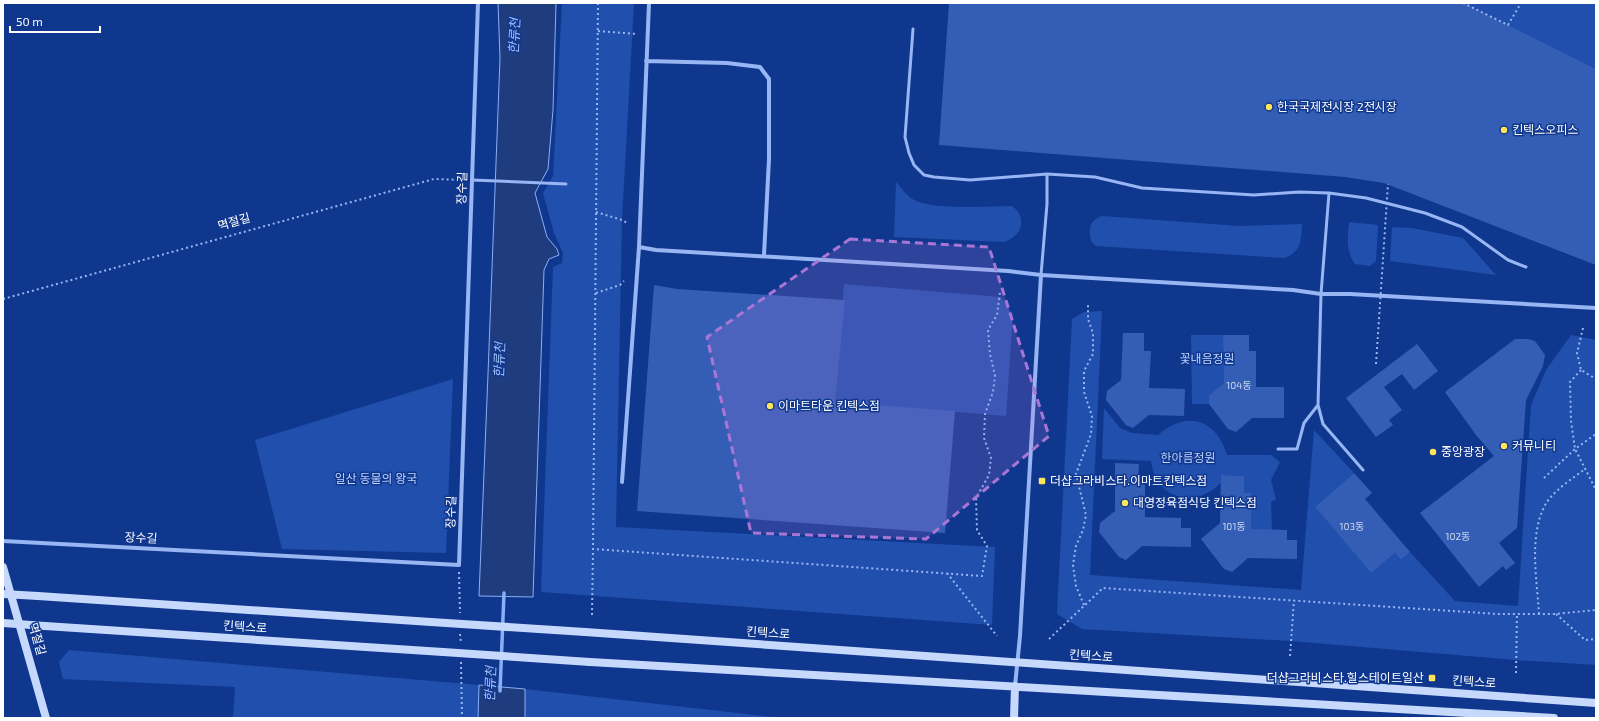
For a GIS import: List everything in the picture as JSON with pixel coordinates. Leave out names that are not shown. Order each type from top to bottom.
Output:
[{"type":"main road","name":"멱절길","points":[[3,567],[46,718]]},
{"type":"main road","name":"킨텍스로","points":[[3,594],[585,632],[1596,703]]},
{"type":"main road","name":"킨텍스로","points":[[3,623],[590,662],[1015,686]]},
{"type":"main road","points":[[1014,718],[1015,686],[1554,718]]},
{"type":"street","name":"장수길","points":[[3,541],[459,565],[478,3]]},
{"type":"street","points":[[622,482],[639,247],[649,3]]},
{"type":"street","points":[[646,60],[727,63],[760,67],[769,79],[769,159],[764,255]]},
{"type":"street","points":[[639,247],[656,250],[764,255],[1008,271],[1041,275],[1293,290],[1321,294],[1358,294],[1596,308]]},
{"type":"street","points":[[1015,686],[1018,662],[1041,275]]},
{"type":"lane","points":[[913,29],[905,137],[914,166],[924,175],[970,180],[1046,174],[1095,177],[1142,188],[1254,195],[1299,192],[1329,193],[1366,198],[1425,213],[1462,226],[1508,260],[1526,267]]},
{"type":"lane","points":[[1041,275],[1047,204],[1046,174]]},
{"type":"lane","points":[[472,180],[566,184]]},
{"type":"lane","points":[[1329,193],[1321,294],[1318,405],[1323,424],[1362,470]]},
{"type":"lane","points":[[1278,449],[1297,449],[1304,423],[1318,405]]},
{"type":"path","points":[[592,615],[598,3]]},
{"type":"path","points":[[1463,3],[1508,25],[1521,3]]},
{"type":"path","points":[[598,31],[638,34]]},
{"type":"path","name":"멱절길","points":[[3,300],[434,179],[472,180]]},
{"type":"path","points":[[1376,364],[1388,184]]},
{"type":"path","points":[[596,212],[627,223]]},
{"type":"path","points":[[595,293],[620,284],[624,281]]},
{"type":"path","points":[[593,549],[982,576],[987,546],[977,530],[976,498],[989,475],[991,458],[984,438],[985,414],[993,392],[995,376],[990,354],[988,330],[997,314],[1000,292]]},
{"type":"path","points":[[1084,605],[1076,586],[1073,565],[1076,546],[1084,530],[1086,515],[1076,474],[1091,434],[1092,416],[1084,392],[1084,371],[1093,354],[1093,333],[1088,319],[1088,305]]},
{"type":"path","points":[[1583,328],[1577,353],[1581,370],[1596,379]]},
{"type":"path","points":[[1581,370],[1570,382],[1571,421],[1575,449],[1596,490]]},
{"type":"path","points":[[1544,478],[1575,449],[1596,434]]},
{"type":"path","points":[[1539,614],[1535,539],[1545,506],[1556,492],[1585,469]]},
{"type":"path","points":[[459,565],[460,618]]},
{"type":"path","points":[[947,573],[997,636]]},
{"type":"path","points":[[1049,639],[1102,588],[1517,614],[1556,614],[1596,610]]},
{"type":"path","points":[[1290,656],[1294,600]]},
{"type":"path","points":[[1516,672],[1517,614]]},
{"type":"path","points":[[1556,614],[1584,640],[1596,639]]},
{"type":"path","points":[[460,634],[461,649]]},
{"type":"path","points":[[461,657],[462,718]]},
{"type":"highlighted area","points":[[850,239],[989,247],[1049,436],[926,539],[751,533],[707,337]]},
{"type":"green space","points":[[562,3],[634,3],[622,220],[616,527],[995,547],[992,625],[541,592],[553,267],[562,263],[563,253],[554,233],[543,193],[553,176]]},
{"type":"green space","points":[[1464,3],[1596,3],[1596,69]]},
{"type":"green space","points":[[896,182],[911,198],[930,205],[959,207],[1012,206],[1020,216],[1021,226],[1015,236],[1004,242],[894,237]]},
{"type":"green space","points":[[1102,216],[1239,226],[1302,224],[1301,240],[1297,249],[1284,258],[1096,246],[1091,241],[1090,228],[1092,222]]},
{"type":"green space","points":[[1349,222],[1378,225],[1376,261],[1370,266],[1355,264],[1352,259],[1348,248]]},
{"type":"green space","points":[[1392,227],[1412,228],[1463,238],[1496,275],[1390,261]]},
{"type":"green space","points":[[844,284],[1001,297],[1013,315],[1006,416],[835,402]]},
{"type":"green space","points":[[1102,311],[1090,575],[1301,590],[1314,430],[1354,473],[1315,507],[1371,573],[1395,553],[1401,560],[1410,552],[1455,601],[1518,606],[1531,405],[1546,370],[1571,335],[1596,340],[1596,665],[1516,660],[1291,641],[1082,629],[1057,614],[1072,319],[1084,312]]},
{"type":"green space","name":"꽃내음정원","points":[[1191,335],[1223,335],[1224,383],[1209,395],[1209,404],[1192,404]]},
{"type":"green space","name":"일산 동물의 왕국","points":[[453,379],[446,553],[282,549],[255,440]]},
{"type":"green space","name":"한아름정원","points":[[1104,408],[1120,428],[1132,433],[1158,435],[1169,427],[1179,423],[1190,421],[1199,422],[1208,426],[1216,433],[1227,455],[1271,455],[1280,462],[1271,480],[1276,499],[1271,502],[1272,530],[1251,529],[1251,493],[1244,493],[1244,476],[1221,475],[1221,483],[1210,492],[1193,497],[1184,497],[1168,492],[1162,486],[1153,471],[1151,461],[1102,459]]},
{"type":"green space","points":[[69,650],[479,685],[478,718],[233,718],[235,687],[63,679],[59,662]]},
{"type":"green space","points":[[525,689],[781,718],[525,718]]},
{"type":"water","points":[[498,3],[556,3],[553,110],[548,169],[535,193],[547,237],[557,249],[559,255],[549,259],[544,270],[533,597],[479,596],[500,58]]},
{"type":"water","points":[[479,685],[525,689],[525,718],[478,718]]},
{"type":"building","name":"한국국제전시장 2전시장","points":[[949,3],[1464,3],[1596,69],[1596,265],[1384,183],[1345,177],[939,145]]},
{"type":"building","name":"이마트타운 킨텍스점","points":[[654,285],[677,289],[845,300],[835,402],[955,411],[945,533],[637,511]]},
{"type":"building","points":[[1123,333],[1144,333],[1144,351],[1151,351],[1149,388],[1185,389],[1184,416],[1149,415],[1133,428],[1126,425],[1106,400],[1107,391],[1121,380]]},
{"type":"building","points":[[1223,335],[1249,335],[1249,351],[1256,351],[1256,387],[1284,387],[1284,418],[1252,418],[1236,432],[1228,429],[1209,404],[1209,395],[1224,383]]},
{"type":"building","points":[[1515,339],[1528,339],[1535,341],[1545,355],[1543,366],[1526,400],[1517,528],[1499,543],[1515,563],[1506,570],[1503,566],[1479,587],[1420,513],[1494,456],[1476,435],[1445,392]]},
{"type":"building","points":[[1417,344],[1438,371],[1414,390],[1402,374],[1384,387],[1402,410],[1389,420],[1393,425],[1376,437],[1346,398]]},
{"type":"building","points":[[1115,463],[1139,464],[1138,481],[1145,481],[1145,517],[1181,518],[1181,528],[1191,528],[1191,547],[1142,546],[1126,560],[1119,557],[1099,532],[1100,523],[1115,511]]},
{"type":"building","points":[[1354,473],[1372,493],[1365,499],[1410,552],[1401,560],[1395,553],[1371,573],[1315,507]]},
{"type":"building","points":[[1221,475],[1244,476],[1244,493],[1251,493],[1251,529],[1287,530],[1287,540],[1297,540],[1297,559],[1248,558],[1232,572],[1224,569],[1201,539],[1220,523]]},
{"type":"waterway","name":"한류천","points":[[500,691],[504,593]]},
{"type":"place","name":"한국국제전시장 2전시장","points":[[1269,107]]},
{"type":"place","name":"킨텍스오피스","points":[[1504,130]]},
{"type":"place","name":"이마트타운 킨텍스점","points":[[770,406]]},
{"type":"place","name":"커뮤니티","points":[[1504,446]]},
{"type":"place","name":"중앙광장","points":[[1433,452]]},
{"type":"place","name":"더샵그라비스타.이마트킨텍스점","points":[[1042,481]]},
{"type":"place","name":"대영정육점식당 킨텍스점","points":[[1125,503]]},
{"type":"place","name":"더샵그라비스타.힐스테이트일산","points":[[1432,678]]}]
